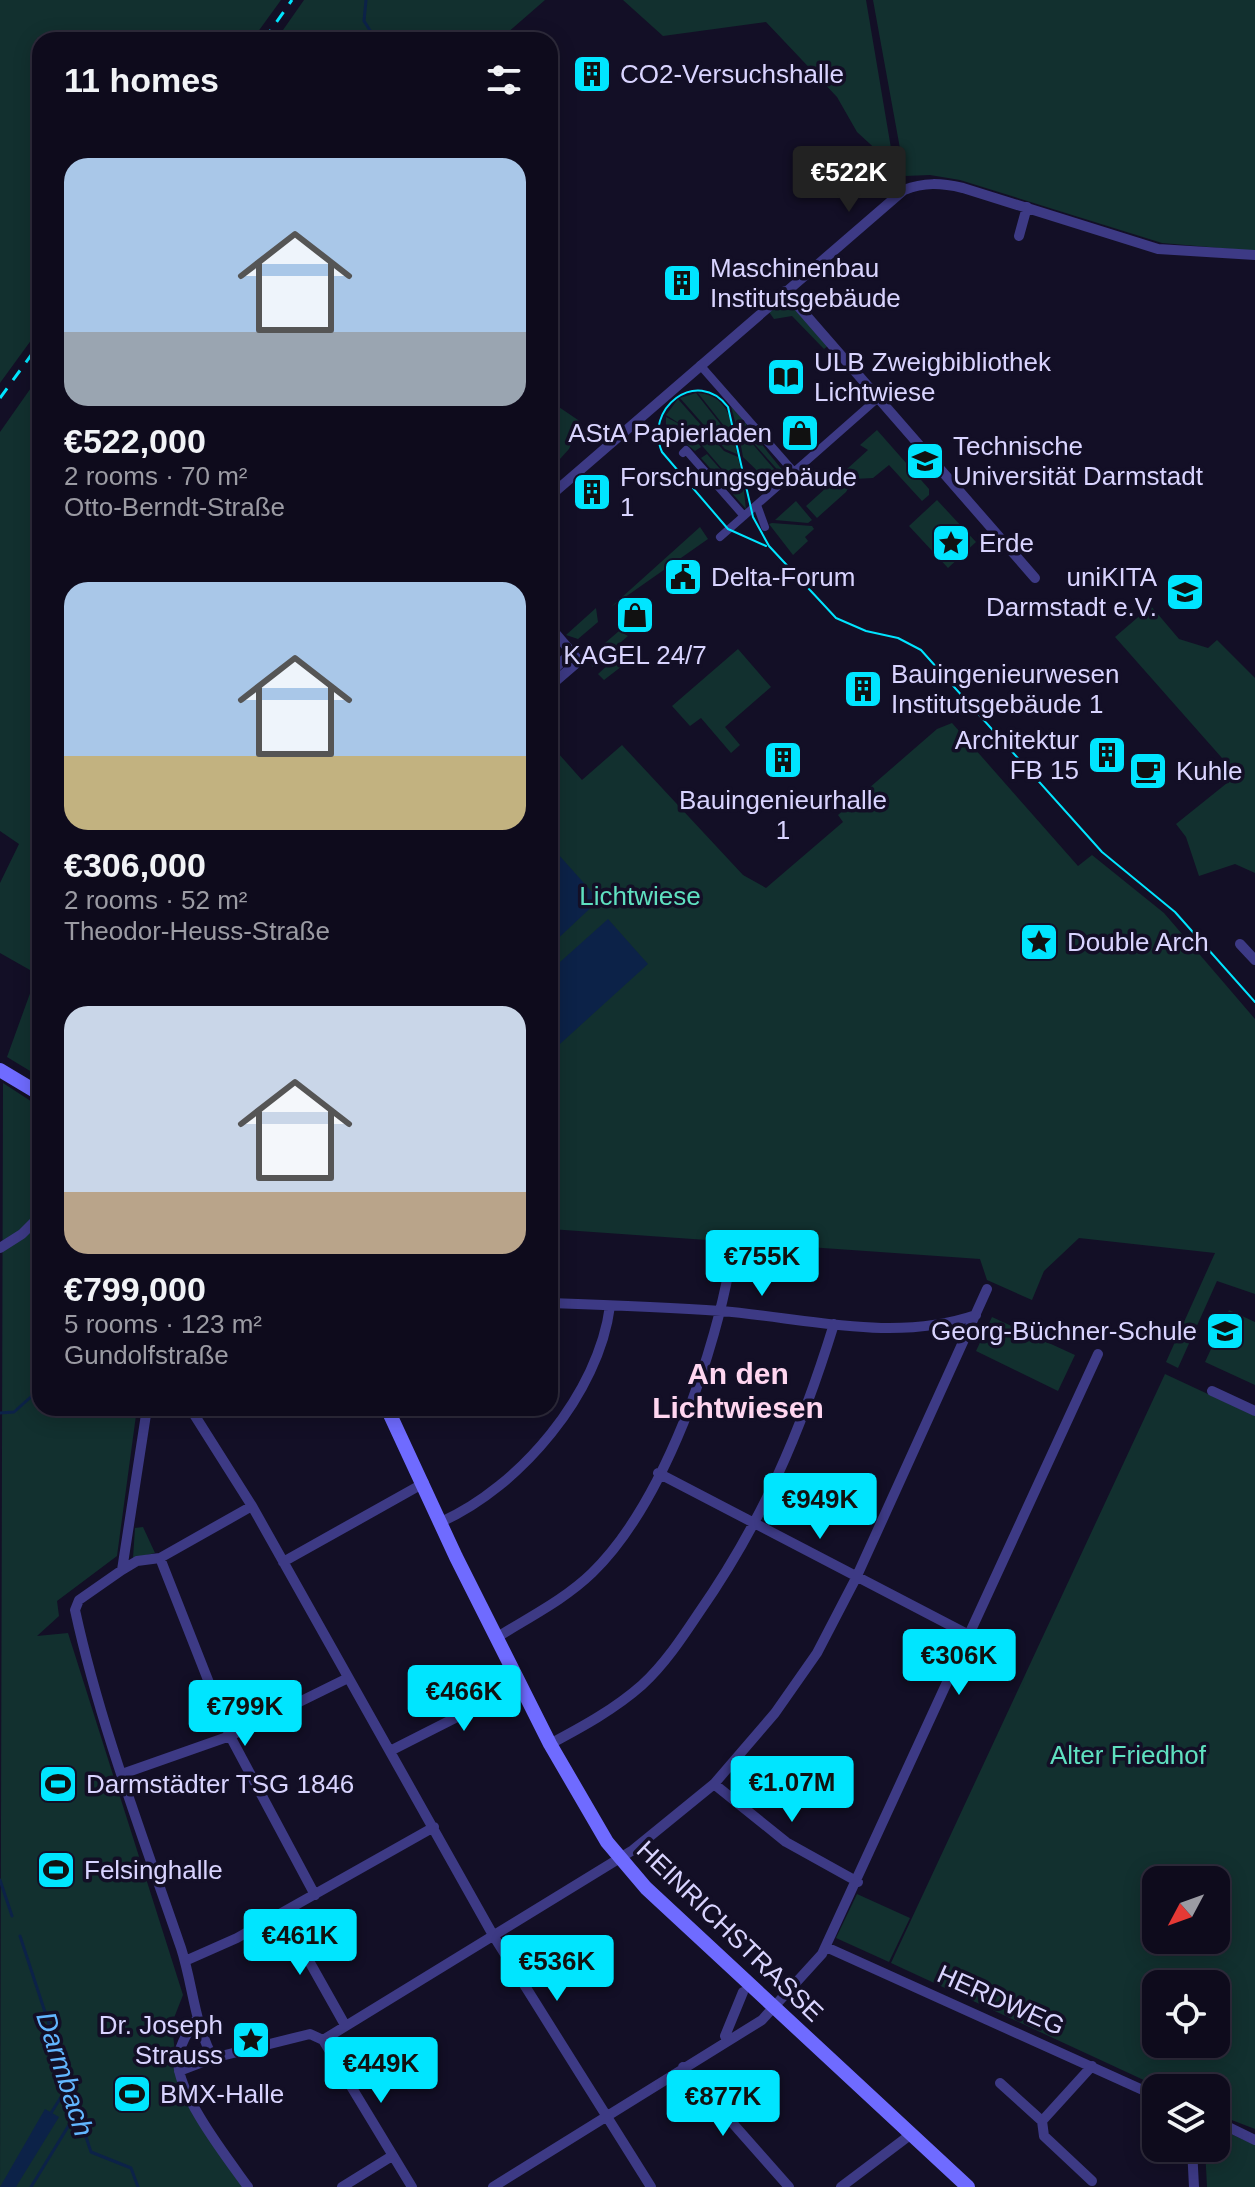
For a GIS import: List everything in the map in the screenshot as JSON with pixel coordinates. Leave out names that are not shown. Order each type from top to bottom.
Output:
[{"type":"main road","points":[[0,1070],[32,1089]]},
{"type":"main road","name":"HEINRICHSTRASSE","points":[[391,1416],[550,1744],[619,1859],[774,2008],[968,2187]]},
{"type":"street","points":[[558,489],[904,190],[926,183],[950,185],[1158,249],[1255,255]]},
{"type":"street","points":[[1019,236],[1027,207]]},
{"type":"street","points":[[785,291],[1035,578]]},
{"type":"street","points":[[700,365],[794,472]]},
{"type":"street","points":[[720,537],[878,398]]},
{"type":"street","points":[[683,453],[686,450],[744,516]]},
{"type":"street","points":[[757,505],[765,527]]},
{"type":"street","points":[[558,636],[576,657]]},
{"type":"street","points":[[558,668],[576,657]]},
{"type":"street","points":[[558,677],[576,657]]},
{"type":"street","points":[[1240,944],[1255,960]]},
{"type":"street","points":[[0,1248],[32,1224]]},
{"type":"street","points":[[496,1638],[553,1605],[593,1572],[625,1532],[658,1473],[697,1388],[722,1311],[732,1252]]},
{"type":"street","points":[[323,2040],[619,1859],[714,1784],[775,1713],[809,1665],[856,1578],[987,1289]]},
{"type":"street","points":[[558,1303],[722,1311],[900,1328],[943,1324],[976,1315]]},
{"type":"street","points":[[441,1522],[490,1494],[538,1448],[587,1375],[610,1306]]},
{"type":"street","points":[[550,1744],[597,1719],[643,1684],[680,1640],[754,1526],[796,1439],[834,1324]]},
{"type":"street","points":[[493,2187],[762,2020],[826,1947],[1098,1354]]},
{"type":"street","points":[[1212,1391],[1255,1411]]},
{"type":"street","points":[[122,1570],[146,1416]]},
{"type":"street","points":[[195,1416],[252,1506],[392,1750],[493,1935],[651,2187]]},
{"type":"street","points":[[658,1473],[754,1526],[969,1635]]},
{"type":"street","points":[[283,1562],[424,1483]]},
{"type":"street","points":[[213,2058],[196,2020],[185,1961],[122,1774],[75,1605],[137,1561],[160,1558],[252,1506]]},
{"type":"street","points":[[160,1558],[230,1736],[315,1895]]},
{"type":"street","points":[[122,1774],[230,1736],[348,1678]]},
{"type":"street","points":[[392,1750],[520,1685]]},
{"type":"street","points":[[714,1784],[786,1842],[858,1882]]},
{"type":"street","points":[[185,1961],[282,1913],[434,1827]]},
{"type":"street","points":[[282,1913],[345,2025]]},
{"type":"street","name":"HERDWEG","points":[[826,1947],[1142,2089]]},
{"type":"street","points":[[727,2041],[725,2036],[743,1992]]},
{"type":"street","points":[[196,2020],[182,2044],[179,2071],[209,2131],[248,2187]]},
{"type":"street","points":[[179,2071],[213,2058],[310,2034],[323,2040],[412,2187]]},
{"type":"street","points":[[1042,2121],[1092,2066]]},
{"type":"street","points":[[683,2067],[789,2187]]},
{"type":"street","points":[[1000,2083],[1042,2121],[1044,2136],[1092,2181]]},
{"type":"street","points":[[1230,2128],[1255,2140]]},
{"type":"street","points":[[841,2187],[910,2135]]},
{"type":"street","points":[[342,2187],[392,2156]]},
{"type":"street","points":[[1193,2162],[1194,2187]]},
{"type":"green space","points":[[0,0],[281,0],[258,32],[32,32],[32,339],[0,383]]},
{"type":"green space","points":[[304,0],[545,0],[508,32],[282,32]]},
{"type":"green space","points":[[623,0],[866,0],[894,166],[857,132],[837,97],[766,22],[663,36]]},
{"type":"green space","points":[[873,0],[1255,0],[1255,251],[1162,243],[960,180],[930,175],[905,176]]},
{"type":"green space","points":[[778,304],[792,306],[828,346],[824,349],[792,316],[774,319],[769,312]]},
{"type":"green space","points":[[32,386],[32,971],[0,953],[0,883],[19,844],[0,831],[0,432]]},
{"type":"green space","points":[[696,393],[722,426],[733,432],[737,454],[725,449],[680,398]]},
{"type":"green space","points":[[698,393],[713,397],[723,405],[733,430],[724,426]]},
{"type":"green space","points":[[678,399],[724,451],[738,457],[743,481],[729,477],[692,434],[701,447],[695,451],[683,441],[666,437],[666,417],[685,427],[666,415]]},
{"type":"green space","points":[[558,406],[581,422],[569,449],[558,461]]},
{"type":"green space","points":[[731,406],[786,474],[783,476],[749,438],[738,433]]},
{"type":"green space","points":[[877,430],[929,489],[929,495],[922,501],[889,465],[873,478],[854,479],[846,492],[817,518],[806,506],[868,450],[860,445]]},
{"type":"green space","points":[[739,435],[750,441],[781,477],[772,485],[743,457]]},
{"type":"green space","points":[[707,454],[728,478],[743,483],[746,509],[701,458]]},
{"type":"green space","points":[[937,500],[976,542],[948,568],[909,526]]},
{"type":"green space","points":[[796,501],[812,520],[808,523],[775,520]]},
{"type":"green space","points":[[769,524],[812,526],[814,529],[805,537],[808,541],[793,555]]},
{"type":"green space","points":[[700,527],[708,539],[611,607]]},
{"type":"green space","points":[[1151,606],[1179,639],[1208,648],[1217,640],[1255,678],[1255,873],[1235,864],[1199,876],[1186,837],[1176,824],[1237,775],[1115,637]]},
{"type":"green space","points":[[596,608],[598,622],[578,639],[566,635]]},
{"type":"green space","points":[[619,631],[628,636],[592,667],[591,655]]},
{"type":"green space","points":[[633,642],[639,653],[604,680],[598,674]]},
{"type":"green space","points":[[738,649],[771,687],[725,727],[740,745],[731,753],[701,718],[690,726],[672,706]]},
{"type":"green space","name":"Lichtwiese","points":[[952,723],[1078,866],[1092,855],[1164,913],[1255,1019],[1255,1294],[1217,1281],[1178,1368],[1166,1362],[1215,1253],[1079,1238],[1044,1271],[1032,1300],[987,1280],[980,1259],[558,1230],[558,753],[582,780],[622,745],[743,875],[766,888],[843,822],[838,815],[937,729]]},
{"type":"green space","points":[[32,988],[32,1072],[7,1057]]},
{"type":"green space","points":[[3,1083],[32,1102],[32,1416],[136,1416],[117,1556],[57,1601],[59,1616],[37,1636],[68,1633],[183,1995],[172,2023],[177,2074],[244,2187],[0,2187]]},
{"type":"green space","points":[[1229,1310],[1255,1322],[1255,1385],[1205,1362]]},
{"type":"green space","points":[[992,1317],[1075,1355],[1058,1391],[976,1351]]},
{"type":"green space","name":"Alter Friedhof","points":[[1165,1374],[1255,1416],[1255,2129],[1230,2119],[1230,2074],[1142,2074],[1142,2079],[891,1963]]},
{"type":"green space","points":[[143,1527],[155,1553],[133,1558],[135,1528]]},
{"type":"green space","points":[[857,1894],[910,1918],[889,1962],[836,1938]]},
{"type":"green space","points":[[1230,2133],[1255,2145],[1255,2187],[1207,2187],[1206,2162],[1230,2162]]},
{"type":"water","points":[[558,854],[599,900],[558,938]]},
{"type":"water","points":[[608,919],[648,964],[558,1046],[558,964]]},
{"type":"water","points":[[45,2109],[59,2117],[16,2187],[0,2187]]},
{"type":"waterway","name":"Darmbach","points":[[366,0],[364,21],[371,32]]},
{"type":"waterway","name":"Darmbach","points":[[0,1413],[14,1412],[32,1396]]},
{"type":"waterway","name":"Darmbach","points":[[0,1880],[12,1916]]},
{"type":"waterway","name":"Darmbach","points":[[20,1936],[91,2152],[131,2168],[138,2187]]},
{"type":"waterway","points":[[51,2113],[68,2086]]},
{"type":"waterway","points":[[31,2187],[77,2112]]},
{"type":"tram line","points":[[766,546],[728,529],[662,452],[658,436],[660,421],[666,408],[676,398],[688,392],[702,391],[715,395],[728,407],[753,517],[769,546],[836,618],[866,631],[898,638],[921,650],[1102,852],[1175,912],[1255,1002]]},
{"type":"railway","points":[[270,32],[292,0]]},
{"type":"railway","points":[[0,398],[32,354]]},
{"type":"place","name":"CO2-Versuchshalle","points":[[592,74]]},
{"type":"place","name":"Maschinenbau Institutsgebäude","points":[[682,283]]},
{"type":"place","name":"ULB Zweigbibliothek Lichtwiese","points":[[786,377]]},
{"type":"place","name":"AStA Papierladen","points":[[800,433]]},
{"type":"place","name":"Technische Universität Darmstadt","points":[[925,461]]},
{"type":"place","name":"Forschungsgebäude 1","points":[[592,492]]},
{"type":"place","name":"Erde","points":[[951,543]]},
{"type":"place","name":"Delta-Forum","points":[[683,577]]},
{"type":"place","name":"uniKITA Darmstadt e.V.","points":[[1185,592]]},
{"type":"place","name":"KAGEL 24/7","points":[[635,615]]},
{"type":"place","name":"Bauingenieurwesen Institutsgebäude 1","points":[[863,689]]},
{"type":"place","name":"Architektur FB 15","points":[[1107,755]]},
{"type":"place","name":"Bauingenieurhalle 1","points":[[783,760]]},
{"type":"place","name":"Kuhle","points":[[1148,771]]},
{"type":"place","name":"Double Arch","points":[[1039,942]]},
{"type":"place","name":"Georg-Büchner-Schule","points":[[1225,1331]]},
{"type":"place","name":"Darmstädter TSG 1846","points":[[58,1784]]},
{"type":"place","name":"Felsinghalle","points":[[56,1870]]},
{"type":"place","name":"Dr. Joseph Strauss","points":[[251,2040]]},
{"type":"place","name":"BMX-Halle","points":[[132,2094]]},
{"type":"district","name":"An den Lichtwiesen","points":[[738,1390]]}]
